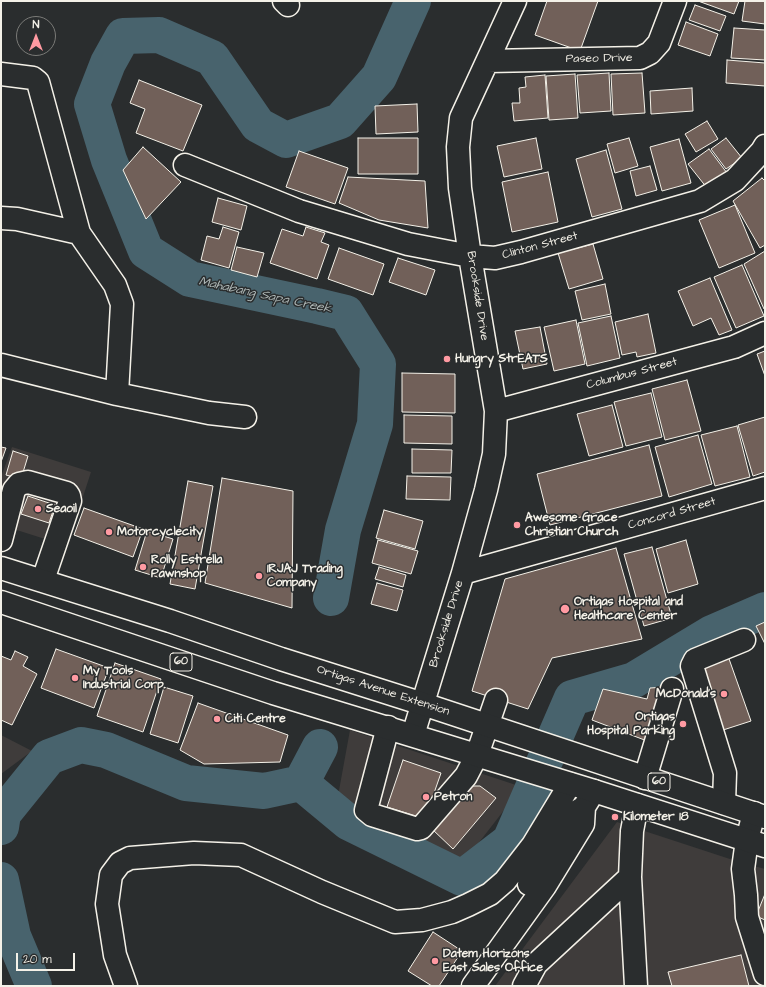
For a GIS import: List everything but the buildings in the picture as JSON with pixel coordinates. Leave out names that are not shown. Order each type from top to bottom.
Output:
[{"type":"street","name":"Brookside Drive","points":[[412,735],[423,704],[463,572],[486,490],[494,454],[496,411],[460,188],[458,147],[461,118],[514,1]]},
{"type":"street","name":"Paseo Drive","points":[[488,61],[640,58],[650,53],[659,43],[675,1]]},
{"type":"street","points":[[1,74],[33,78],[38,82],[79,233],[114,285],[122,304],[117,394]]},
{"type":"street","name":"Clinton Street","points":[[185,165],[299,211],[408,244],[470,256],[495,258],[521,252],[700,200],[735,180],[765,146]]},
{"type":"street","points":[[1,218],[17,219],[79,233]]},
{"type":"street","name":"Columbus Street","points":[[496,411],[734,347],[765,332]]},
{"type":"street","points":[[1,365],[117,394],[209,413],[245,417]]},
{"type":"street","points":[[1,540],[14,490],[19,484],[28,482],[67,493],[70,496],[70,501],[43,580]]},
{"type":"street","name":"Concord Street","points":[[463,572],[765,488]]},
{"type":"street","name":"Ortigas Avenue Extension","points":[[1,568],[43,580],[760,815]]},
{"type":"street","name":"60","points":[[1,602],[273,693],[560,781],[589,799],[637,805],[756,843]]},
{"type":"street","points":[[724,803],[725,773],[692,666],[696,660],[744,640]]},
{"type":"street","points":[[645,778],[672,689]]},
{"type":"street","points":[[382,726],[366,810],[372,815],[417,829],[422,828],[466,776],[477,755],[496,700]]},
{"type":"street","points":[[126,986],[114,955],[107,904],[111,875],[120,863],[130,858],[190,853],[241,855],[322,892],[395,922],[422,920],[452,912],[468,905],[490,894],[505,881],[533,845],[560,781]]},
{"type":"street","points":[[459,986],[484,952],[524,891],[568,817],[589,799]]},
{"type":"street","points":[[473,986],[545,886],[583,824],[589,799]]},
{"type":"street","points":[[636,986],[630,877],[632,831],[637,805]]},
{"type":"street","points":[[760,815],[756,843],[743,869],[747,917],[765,974]]},
{"type":"street","points":[[524,986],[536,964],[630,877]]},
{"type":"shaded area","points":[[12,447],[91,472],[67,546],[1,525],[1,477]]},
{"type":"shaded area","name":"Petron","points":[[350,730],[522,787],[470,854],[444,865],[336,807]]},
{"type":"shaded area","points":[[1,735],[32,751],[1,774]]},
{"type":"shaded area","points":[[617,822],[765,869],[765,986],[495,986]]},
{"type":"waterway","name":"Mahabang Sapa Creek","points":[[331,598],[343,530],[375,424],[378,364],[346,313],[190,279],[146,251],[109,160],[92,104],[108,63],[123,36],[159,35],[212,58],[258,125],[286,140],[340,121],[379,77],[413,1]]},
{"type":"waterway","points":[[301,783],[348,822],[462,878],[510,841],[572,698],[634,680],[712,633],[765,610]]},
{"type":"waterway","name":"Mahabang Sapa Creek","points":[[1,827],[3,814],[49,757],[81,745],[106,750],[186,783],[264,791],[301,783],[320,747]]},
{"type":"waterway","name":"Mahabang Sapa Creek","points":[[1,880],[13,936],[34,986]]},
{"type":"place","name":"Hungry StrEATS","points":[[447,359]]},
{"type":"place","name":"Seaoil","points":[[38,509]]},
{"type":"place","name":"Awesome Grace Christian Church","points":[[517,525]]},
{"type":"place","name":"Motorcyclecity","points":[[109,532]]},
{"type":"place","name":"Rolly Estrella Pawnshop","points":[[143,567]]},
{"type":"place","name":"1RJAJ Trading Company","points":[[259,576]]},
{"type":"place","name":"Ortigas Hospital and Healthcare Center","points":[[565,609]]},
{"type":"place","name":"My Tools Industrial Corp.","points":[[75,678]]},
{"type":"place","name":"McDonald's","points":[[724,694]]},
{"type":"place","name":"Citi Centre","points":[[217,719]]},
{"type":"place","name":"Ortigas Hospital Parking","points":[[683,724]]},
{"type":"place","name":"Petron","points":[[426,797]]},
{"type":"place","name":"Kilometer 18","points":[[615,817]]},
{"type":"place","name":"Datem Horizons East Sales Office","points":[[435,961]]}]
